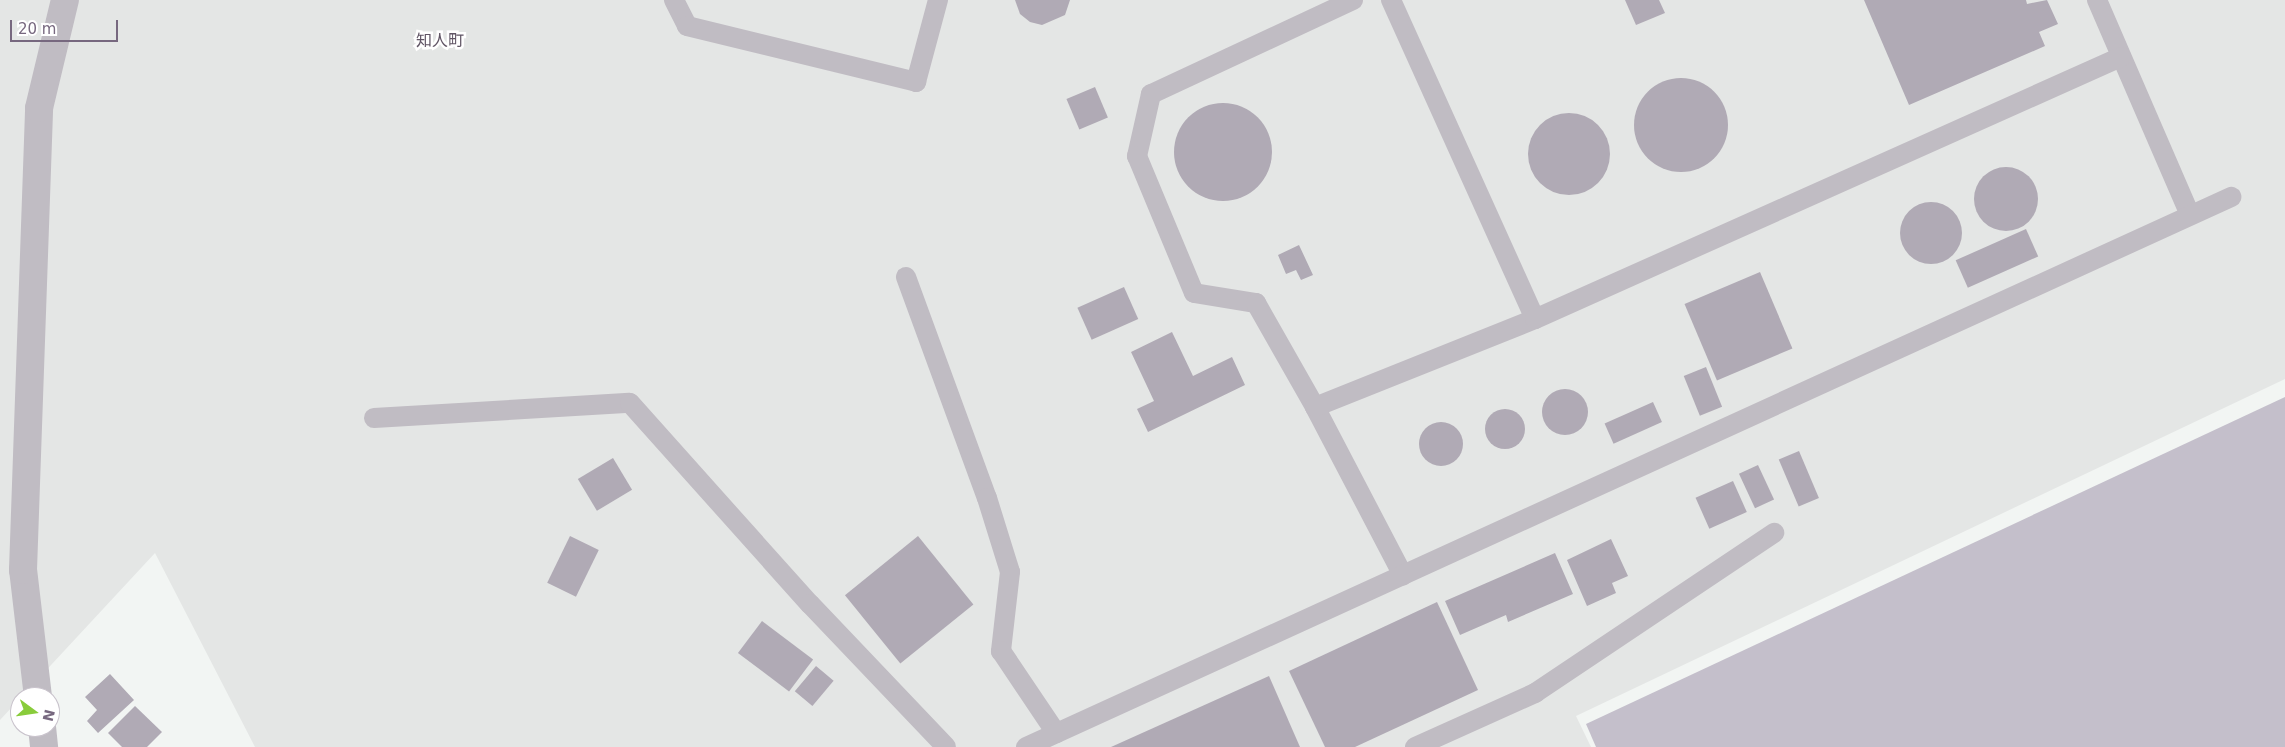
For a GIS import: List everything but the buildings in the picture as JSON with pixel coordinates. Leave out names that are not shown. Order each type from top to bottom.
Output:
[{"type":"street","points":[[37,687],[23,570],[40,108],[65,0]]},
{"type":"lane","points":[[674,0],[687,26],[916,82],[938,0]]},
{"type":"lane","points":[[1353,0],[1151,94],[1137,156],[1194,292],[1256,304],[1315,407],[1403,575]]},
{"type":"lane","points":[[1391,0],[1535,319]]},
{"type":"lane","points":[[2097,0],[2190,216]]},
{"type":"lane","points":[[1315,407],[1535,319],[2121,57]]},
{"type":"lane","points":[[1026,747],[2231,196]]},
{"type":"lane","points":[[906,277],[987,498],[1010,572],[1001,652],[1056,733]]},
{"type":"lane","points":[[374,418],[630,403],[810,604],[946,747]]},
{"type":"lane","points":[[1415,747],[1535,693],[1774,533]]},
{"type":"shaded area","points":[[0,0],[2285,0],[2285,379],[1576,716],[1591,747],[255,747],[155,553],[31,687],[10,687],[10,709],[0,720]]},
{"type":"shaded area","points":[[2285,397],[2285,747],[1596,747],[1586,724]]},
{"type":"district","name":"知人町","points":[[440,41]]}]
